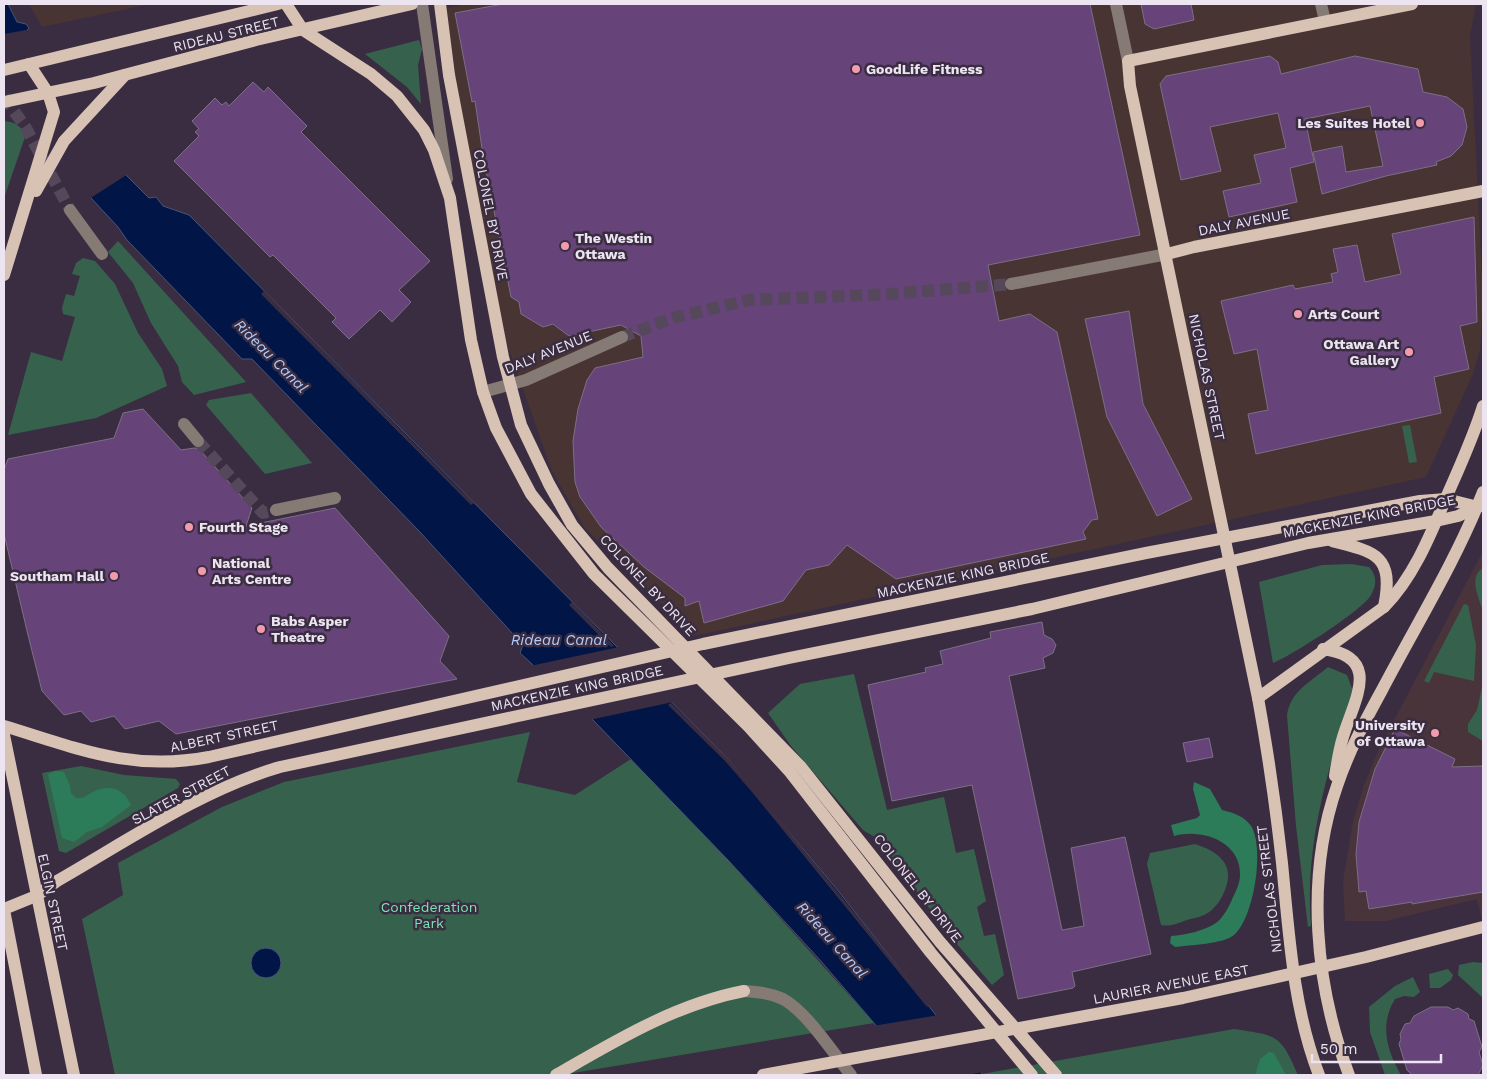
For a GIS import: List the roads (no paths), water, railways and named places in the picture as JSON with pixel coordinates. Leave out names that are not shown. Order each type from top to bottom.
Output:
[{"type":"main road","name":"RIDEAU STREET","points":[[4,70],[278,4]]},
{"type":"main road","points":[[286,4],[303,30],[384,84],[410,111],[434,150],[450,198]]},
{"type":"main road","name":"RIDEAU STREET","points":[[4,102],[48,94],[412,4]]},
{"type":"main road","name":"COLONEL BY DRIVE","points":[[440,4],[449,75],[509,384],[521,425],[532,451],[572,525],[608,568],[801,767],[940,942],[1056,1075]]},
{"type":"main road","points":[[1128,61],[1412,4]]},
{"type":"main road","name":"NICHOLAS STREET","points":[[1128,61],[1130,86],[1167,254],[1258,698],[1268,754],[1294,974],[1306,1035],[1319,1075]]},
{"type":"main road","points":[[4,275],[26,209],[54,112],[48,94],[29,64]]},
{"type":"main road","points":[[26,209],[64,141],[126,75]]},
{"type":"main road","name":"DALY AVENUE","points":[[1167,254],[1194,247],[1483,191]]},
{"type":"main road","name":"COLONEL BY DRIVE","points":[[450,198],[471,340],[483,392],[505,448],[531,494],[562,536],[594,574],[748,726],[790,772],[937,960],[1032,1075]]},
{"type":"main road","points":[[1258,698],[1384,608],[1399,590],[1436,521],[1483,406]]},
{"type":"main road","points":[[1349,1075],[1331,1016],[1322,968],[1318,928],[1320,868],[1326,828],[1336,788],[1371,711],[1469,526],[1483,492]]},
{"type":"main road","name":"MACKENZIE KING BRIDGE","points":[[451,701],[868,609],[1420,501],[1446,499],[1478,506]]},
{"type":"main road","name":"MACKENZIE KING BRIDGE","points":[[476,725],[789,658],[1032,609],[1308,543],[1436,521],[1458,516],[1478,506]]},
{"type":"main road","points":[[1328,540],[1366,549],[1378,558],[1384,566],[1388,580],[1384,608]]},
{"type":"main road","points":[[1323,650],[1343,653],[1357,665],[1360,675],[1358,697],[1343,736],[1337,762],[1336,788]]},
{"type":"main road","name":"ALBERT STREET","points":[[4,726],[104,756],[160,763],[209,757],[451,701]]},
{"type":"main road","name":"SLATER STREET","points":[[4,910],[36,896],[57,880],[213,792],[246,778],[297,763],[476,725]]},
{"type":"main road","name":"ELGIN STREET","points":[[4,735],[74,1075]]},
{"type":"main road","points":[[4,910],[36,1075]]},
{"type":"main road","name":"LAURIER AVENUE EAST","points":[[764,1075],[1154,1004],[1322,968],[1483,927]]},
{"type":"main road","points":[[556,1075],[643,1028],[695,1003],[744,991]]},
{"type":"street","name":"COLONEL BY DRIVE","points":[[422,4],[450,198]]},
{"type":"street","points":[[1116,4],[1128,61]]},
{"type":"street","points":[[1321,4],[1324,21]]},
{"type":"street","points":[[70,210],[102,254]]},
{"type":"street","name":"DALY AVENUE","points":[[1010,284],[1167,254]]},
{"type":"street","name":"DALY AVENUE","points":[[483,392],[526,380],[622,337]]},
{"type":"street","points":[[184,424],[198,441]]},
{"type":"street","points":[[276,510],[335,498]]},
{"type":"street","points":[[744,991],[773,995],[789,1003],[807,1020],[851,1075]]},
{"type":"water","name":"Rideau Canal","points":[[4,4],[8,4],[17,22],[26,24],[29,28],[27,30],[126,175],[149,198],[156,197],[163,206],[189,215],[726,757],[839,892],[983,1075],[914,1075],[874,1023],[820,960],[728,860],[593,720],[520,653],[523,645],[420,532],[252,359],[242,359],[127,240],[118,227],[91,198],[4,52]]},
{"type":"water","points":[[266,948],[272,949],[280,957],[280,969],[272,977],[266,978],[260,977],[252,969],[251,963],[252,957],[260,949]]},
{"type":"tunnel","points":[[4,97],[26,128],[70,210]]},
{"type":"tunnel","points":[[622,337],[673,318],[749,300],[890,294],[1011,284]]},
{"type":"tunnel","points":[[198,441],[263,513],[276,510]]},
{"type":"place","name":"GoodLife Fitness","points":[[856,69]]},
{"type":"place","name":"Les Suites Hotel","points":[[1420,123]]},
{"type":"place","name":"The Westin Ottawa","points":[[565,246]]},
{"type":"place","name":"Arts Court","points":[[1298,314]]},
{"type":"place","name":"Ottawa Art Gallery","points":[[1409,352]]},
{"type":"place","name":"Fourth Stage","points":[[189,527]]},
{"type":"place","name":"National Arts Centre","points":[[202,571]]},
{"type":"place","name":"Southam Hall","points":[[114,576]]},
{"type":"place","name":"Babs Asper Theatre","points":[[261,629]]},
{"type":"place","name":"University of Ottawa","points":[[1435,733]]},
{"type":"park label","name":"Confederation Park","points":[[429,916]]}]
